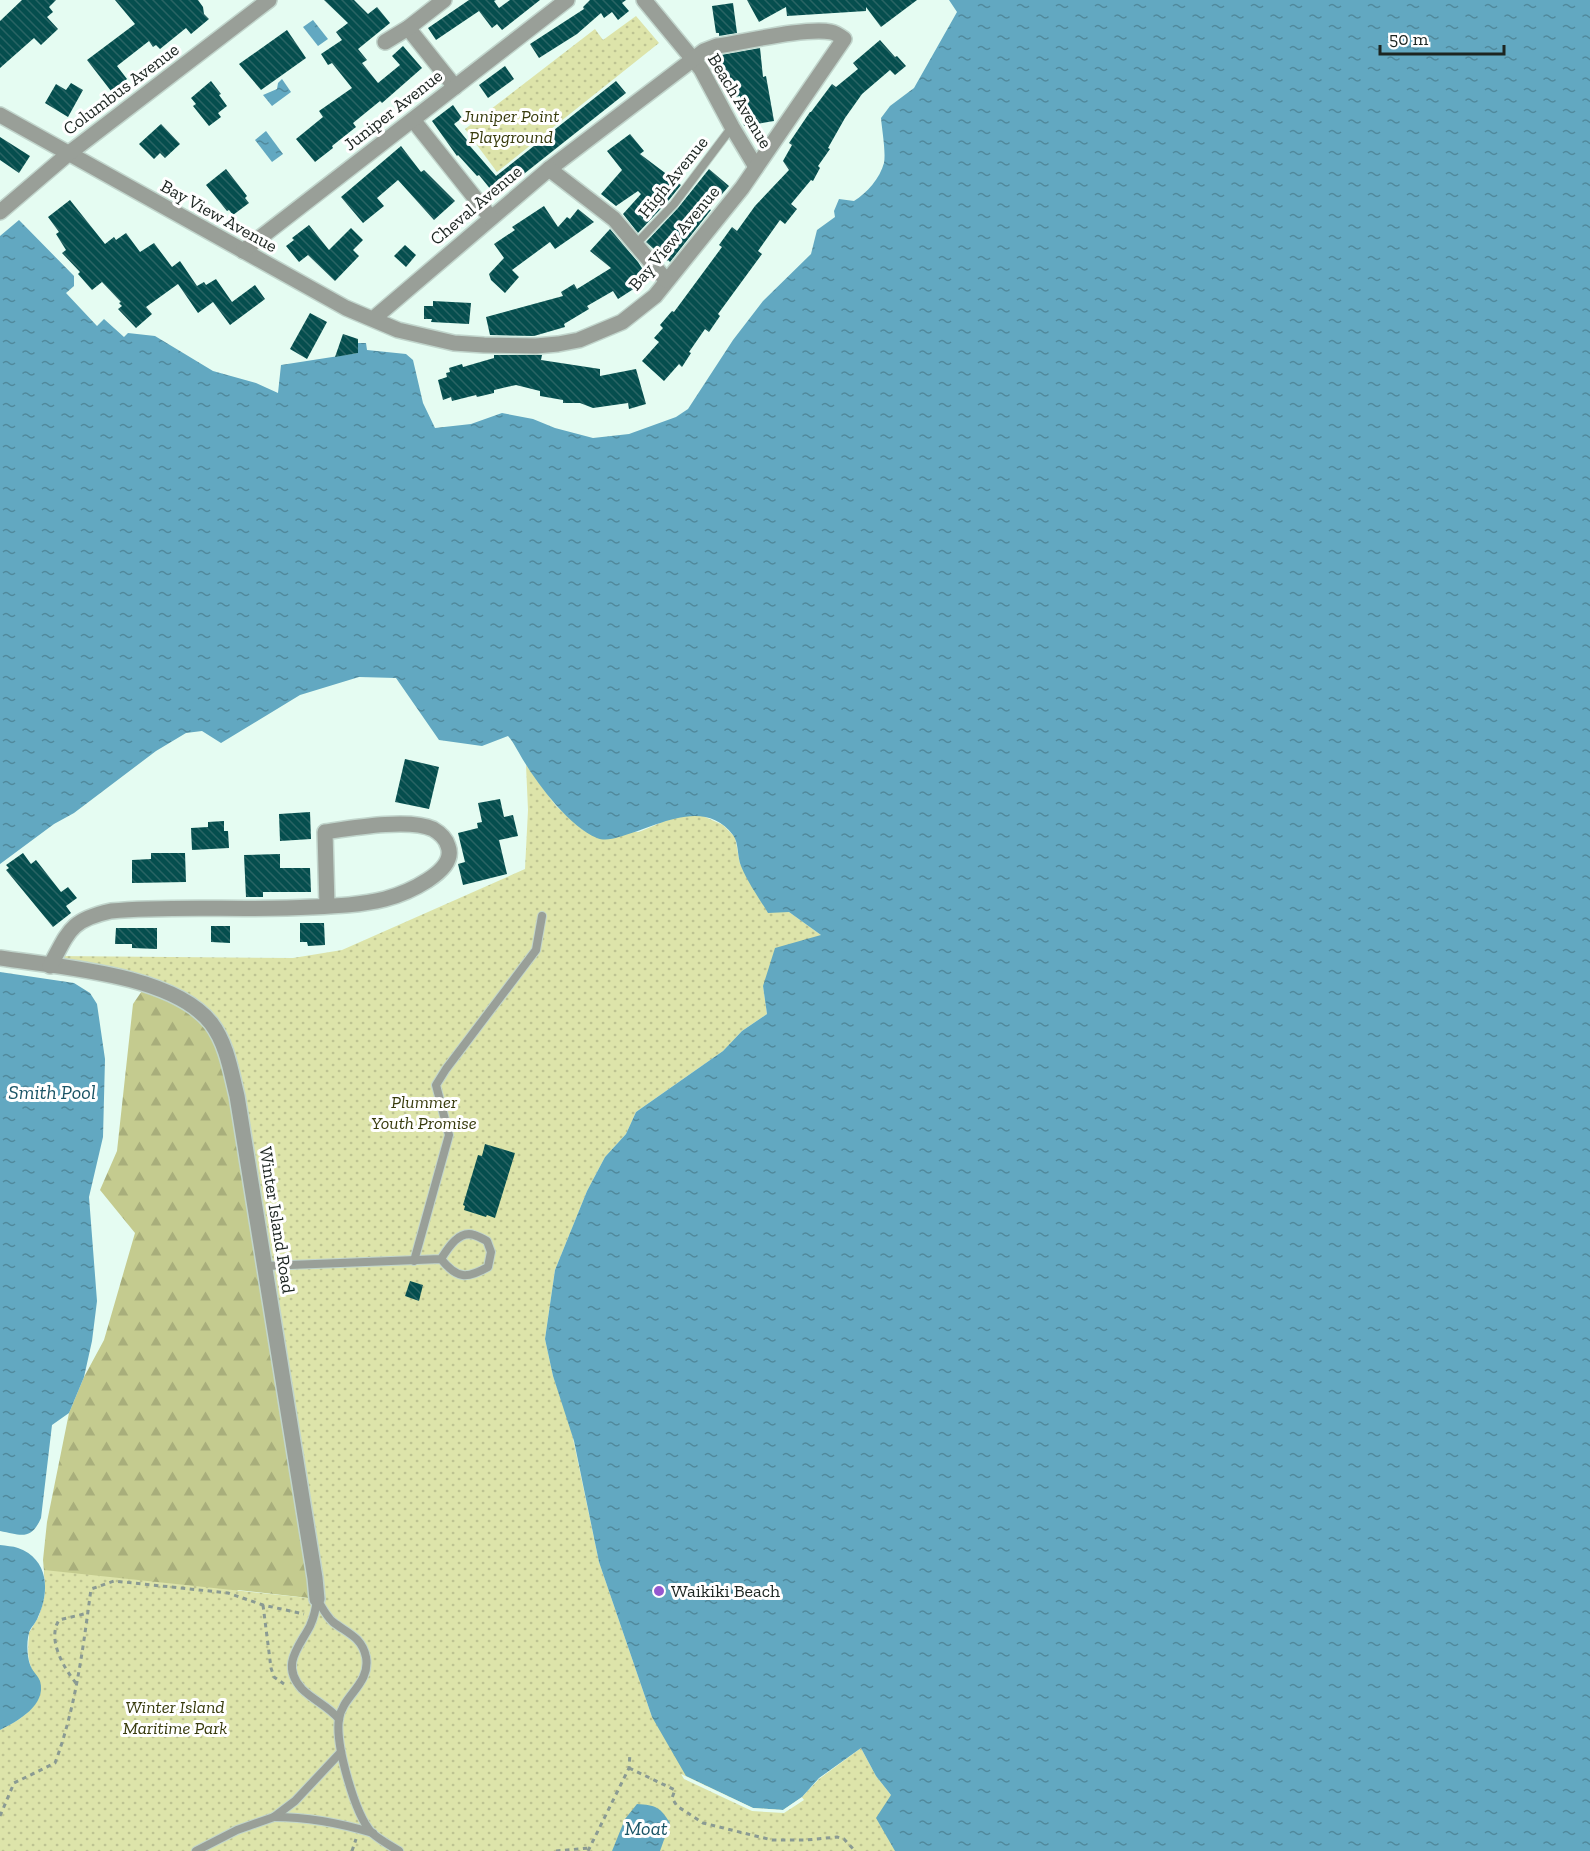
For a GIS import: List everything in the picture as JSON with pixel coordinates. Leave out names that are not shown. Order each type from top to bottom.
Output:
[{"type":"street","name":"Columbus Avenue","points":[[0,212],[68,154],[269,0]]},
{"type":"street","points":[[385,42],[408,28],[444,0]]},
{"type":"street","name":"Juniper Avenue","points":[[243,251],[567,0]]},
{"type":"street","name":"Beach Avenue","points":[[644,0],[709,82],[756,167]]},
{"type":"street","points":[[408,28],[454,87]]},
{"type":"street","name":"Bay View Avenue","points":[[0,115],[346,308],[398,330],[454,343],[510,346],[558,344],[579,340],[622,322],[655,296],[742,188],[844,39],[835,33],[806,32],[717,46],[692,58]]},
{"type":"street","name":"Cheval Avenue","points":[[373,319],[549,169],[692,58]]},
{"type":"street","points":[[412,120],[491,218]]},
{"type":"street","points":[[549,169],[614,219],[666,280]]},
{"type":"street","points":[[50,966],[70,929],[79,922],[103,913],[130,910],[281,909],[327,906],[384,899],[404,893],[439,872],[448,861],[450,849],[445,838],[434,830],[406,825],[325,832],[327,906]]},
{"type":"street","name":"Winter Island Road","points":[[0,958],[124,979],[167,993],[197,1010],[211,1023],[227,1055],[237,1096],[317,1599]]},
{"type":"lane","name":"High Avenue","points":[[636,244],[674,204],[732,127]]},
{"type":"lane","points":[[414,1261],[449,1135],[436,1085],[536,950],[542,916]]},
{"type":"lane","points":[[468,1234],[474,1234],[487,1241],[491,1252],[488,1267],[475,1274],[461,1276],[449,1269],[441,1259],[450,1245],[468,1234]]},
{"type":"lane","points":[[265,1266],[441,1259]]},
{"type":"lane","name":"Winter Island Road","points":[[302,1689],[295,1678],[292,1665],[294,1653],[315,1615],[317,1599]]},
{"type":"lane","name":"Winter Island Road","points":[[317,1599],[332,1621],[356,1637],[364,1648],[367,1660],[363,1680],[339,1719]]},
{"type":"lane","points":[[302,1689],[332,1711],[339,1719],[341,1752],[353,1797],[360,1815],[372,1833]]},
{"type":"lane","points":[[196,1851],[237,1830],[274,1817],[296,1801],[341,1752]]},
{"type":"lane","points":[[274,1817],[323,1820],[372,1833],[399,1851]]},
{"type":"path","points":[[0,1816],[14,1783],[55,1763],[64,1738],[77,1685],[91,1589],[114,1581],[228,1593],[296,1614],[315,1615]]},
{"type":"path","points":[[263,1605],[274,1677],[287,1686],[302,1689]]},
{"type":"path","points":[[77,1685],[68,1673],[55,1642],[54,1627],[59,1620],[88,1613]]},
{"type":"path","points":[[556,1851],[588,1850],[629,1768],[630,1754]]},
{"type":"path","points":[[629,1768],[675,1790],[672,1798],[677,1806],[703,1823],[772,1840],[837,1837],[844,1839],[855,1851]]},
{"type":"green space","name":"Juniper Point Playground","points":[[636,16],[659,43],[497,172],[465,129],[595,29],[603,40]]},
{"type":"green space","name":"Plummer Youth Promise","points":[[526,765],[556,806],[583,830],[639,832],[667,820],[690,815],[703,816],[723,825],[735,837],[740,864],[789,912],[821,935],[763,986],[767,1014],[742,1031],[723,1051],[636,1112],[626,1134],[605,1157],[587,1191],[555,1270],[545,1339],[553,1376],[570,1424],[599,1562],[652,1717],[802,1797],[819,1779],[861,1748],[876,1776],[891,1795],[895,1851],[0,1851],[0,1730],[23,1717],[39,1697],[41,1689],[38,1677],[30,1665],[28,1644],[30,1633],[43,1604],[44,1570],[317,1599],[227,1055],[185,1001],[50,966],[55,956],[293,958],[342,950],[525,869],[528,810]]},
{"type":"green space","points":[[144,988],[167,993],[219,1037],[317,1599],[238,1590],[0,1851],[0,1771],[41,1694],[31,1667],[29,1633],[39,1617],[46,1593],[43,1560],[47,1522],[69,1413],[84,1377],[104,1340],[135,1233],[100,1190],[117,1151],[133,1004]]},
{"type":"water","points":[[949,0],[1590,0],[1590,1851],[895,1851],[876,1818],[891,1795],[876,1776],[861,1748],[819,1778],[802,1797],[783,1810],[753,1808],[686,1776],[652,1717],[599,1562],[574,1441],[553,1376],[545,1339],[555,1270],[587,1191],[605,1157],[626,1134],[636,1112],[723,1051],[742,1031],[767,1014],[763,986],[775,948],[821,935],[789,912],[768,913],[741,866],[735,838],[721,824],[708,818],[693,816],[663,822],[614,838],[605,840],[597,838],[577,825],[556,805],[508,736],[482,746],[439,740],[396,678],[359,677],[300,695],[221,743],[202,731],[186,733],[156,751],[74,813],[54,824],[0,864],[0,236],[19,220],[74,276],[74,286],[66,293],[97,326],[104,319],[124,337],[128,333],[155,336],[213,371],[256,383],[278,393],[281,365],[358,353],[358,343],[366,343],[367,350],[406,354],[413,360],[423,403],[435,428],[471,424],[502,413],[533,419],[555,428],[593,438],[629,434],[676,417],[688,409],[733,340],[763,301],[811,254],[817,230],[835,217],[834,211],[839,199],[854,201],[864,194],[876,180],[884,163],[881,118],[890,106],[914,88],[957,12]]},
{"type":"water","points":[[313,20],[328,39],[318,46],[303,27]]},
{"type":"water","points":[[282,79],[291,92],[272,106],[263,95],[277,89]]},
{"type":"water","points":[[266,131],[283,154],[272,162],[255,140]]},
{"type":"water","name":"Smith Pool","points":[[0,972],[74,983],[90,993],[97,1004],[105,1059],[103,1137],[89,1197],[97,1301],[92,1341],[84,1377],[69,1413],[52,1425],[41,1518],[33,1530],[25,1535],[0,1531]]},
{"type":"water","points":[[0,1545],[18,1548],[36,1560],[44,1577],[45,1587],[42,1607],[30,1631],[28,1642],[30,1666],[40,1681],[39,1698],[22,1717],[0,1730]]},
{"type":"water","name":"Moat","points":[[637,1804],[657,1808],[670,1823],[660,1851],[612,1851],[625,1819]]},
{"type":"pier","points":[[681,1774],[753,1808],[783,1810],[802,1797],[804,1800],[784,1813],[752,1811],[684,1779]]},
{"type":"building","points":[[22,0],[56,0],[49,7],[53,12],[47,17],[58,29],[41,45],[34,38],[0,68],[0,21]]},
{"type":"building","points":[[115,0],[198,0],[203,7],[204,14],[209,19],[191,34],[186,28],[160,49],[156,45],[153,47],[149,41],[117,66],[127,79],[111,91],[87,60],[135,24]]},
{"type":"building","points":[[324,0],[354,0],[368,14],[377,7],[390,23],[358,49],[367,60],[362,63],[378,83],[400,65],[392,56],[403,46],[422,68],[382,103],[380,101],[353,123],[356,127],[315,162],[296,139],[323,117],[319,111],[352,88],[332,63],[328,65],[321,54],[342,40],[336,32],[348,23]]},
{"type":"building","points":[[469,0],[496,0],[494,1],[499,8],[510,0],[540,0],[502,30],[497,24],[492,28],[479,11],[436,40],[428,28]]},
{"type":"building","points":[[590,0],[626,0],[622,3],[629,11],[618,20],[612,12],[604,18],[601,13],[577,34],[539,58],[530,44],[584,9],[583,7]]},
{"type":"building","points":[[747,0],[917,0],[881,27],[866,7],[866,11],[787,16],[786,7],[759,22]]},
{"type":"building","points":[[733,3],[737,33],[719,36],[719,33],[716,33],[712,6]]},
{"type":"building","points":[[287,30],[306,58],[261,90],[239,64]]},
{"type":"building","points":[[880,40],[906,66],[895,75],[890,70],[862,94],[828,148],[830,149],[818,166],[820,168],[813,181],[811,180],[791,204],[797,209],[785,224],[780,220],[758,251],[762,254],[718,314],[720,316],[709,332],[705,329],[682,367],[679,364],[664,381],[642,361],[659,342],[654,338],[663,328],[660,325],[672,311],[674,312],[722,247],[719,245],[732,227],[737,231],[755,206],[789,170],[783,161],[792,145],[789,143],[810,112],[832,84],[836,87],[858,69],[853,63]]},
{"type":"building","points":[[760,48],[763,77],[766,76],[774,121],[744,126],[740,96],[730,98],[723,79],[721,55]]},
{"type":"building","points":[[505,66],[514,79],[488,98],[479,85]]},
{"type":"building","points":[[211,81],[227,106],[218,113],[221,117],[209,126],[193,106],[196,104],[191,98]]},
{"type":"building","points":[[616,81],[626,93],[496,196],[479,175],[477,176],[457,156],[432,121],[453,105],[462,118],[454,124],[496,176]]},
{"type":"building","points":[[71,83],[83,90],[68,117],[45,103],[56,84],[66,90]]},
{"type":"building","points":[[161,124],[180,144],[165,158],[160,153],[154,159],[139,144]]},
{"type":"building","points":[[630,134],[644,151],[640,154],[681,185],[638,233],[623,214],[641,194],[638,191],[616,206],[601,194],[622,170],[607,151]]},
{"type":"building","points":[[0,137],[30,156],[19,173],[0,160]]},
{"type":"building","points":[[401,146],[421,172],[424,170],[455,201],[434,220],[398,180],[377,198],[384,206],[363,223],[341,197]]},
{"type":"building","points":[[226,169],[247,196],[245,198],[249,203],[233,215],[206,185]]},
{"type":"building","points":[[709,169],[729,186],[670,262],[667,261],[646,242],[678,208]]},
{"type":"building","points":[[70,200],[105,244],[114,237],[116,240],[126,233],[140,252],[154,243],[172,267],[180,261],[197,286],[204,282],[206,285],[216,279],[232,302],[255,285],[265,299],[230,325],[213,302],[198,313],[178,284],[146,307],[152,314],[136,328],[118,309],[122,306],[119,303],[121,302],[102,282],[92,290],[78,274],[80,272],[62,253],[66,250],[56,234],[59,232],[48,217]]},
{"type":"building","points":[[544,206],[558,227],[567,217],[570,219],[578,209],[594,222],[555,249],[550,242],[512,270],[519,277],[505,293],[491,280],[489,274],[504,258],[494,244],[515,230],[512,227]]},
{"type":"building","points":[[309,225],[329,250],[351,228],[363,240],[353,250],[359,256],[335,281],[308,255],[299,262],[286,246],[294,240],[292,238]]},
{"type":"building","points":[[610,229],[649,279],[618,299],[613,291],[587,306],[589,309],[564,324],[565,327],[534,336],[490,335],[486,317],[563,296],[561,292],[574,284],[577,289],[611,268],[590,251]]},
{"type":"building","points":[[405,245],[416,255],[406,267],[394,256]]},
{"type":"building","points":[[433,301],[471,303],[469,324],[431,322],[432,319],[424,319],[424,306],[433,306]]},
{"type":"building","points":[[310,313],[327,322],[307,359],[290,349]]},
{"type":"building","points":[[343,334],[358,339],[358,353],[335,357]]},
{"type":"building","points":[[494,355],[542,355],[541,360],[600,369],[600,376],[636,369],[646,404],[629,409],[628,403],[593,408],[580,403],[563,403],[563,400],[540,396],[540,391],[516,385],[477,397],[476,395],[452,401],[451,397],[443,400],[438,380],[447,377],[446,373],[450,372],[449,368],[462,364],[463,367],[494,358]]},
{"type":"building","points":[[405,759],[439,767],[429,809],[395,802]]},
{"type":"building","points":[[500,799],[504,817],[513,815],[518,836],[499,840],[507,874],[463,885],[458,864],[465,862],[458,833],[478,828],[477,823],[482,822],[478,803]]},
{"type":"building","points":[[310,812],[311,839],[280,841],[279,814]]},
{"type":"building","points":[[224,821],[224,831],[228,831],[229,848],[192,850],[191,828],[208,827],[208,822]]},
{"type":"building","points":[[23,853],[31,864],[36,860],[61,892],[68,887],[77,898],[66,906],[71,913],[53,927],[6,870],[9,868],[6,865]]},
{"type":"building","points":[[151,853],[185,853],[186,882],[132,883],[132,860],[151,859]]},
{"type":"building","points":[[280,854],[280,868],[310,868],[311,892],[263,892],[263,897],[246,897],[244,855]]},
{"type":"building","points":[[300,923],[324,923],[325,945],[308,946],[307,942],[300,942]]},
{"type":"building","points":[[211,926],[230,926],[230,943],[211,942]]},
{"type":"building","points":[[116,928],[157,928],[157,949],[132,948],[132,944],[115,944]]},
{"type":"building","points":[[485,1144],[515,1153],[495,1218],[464,1210],[463,1205],[478,1155],[482,1156]]},
{"type":"building","points":[[410,1281],[423,1285],[419,1301],[405,1296]]},
{"type":"place","name":"Waikiki Beach","points":[[659,1591]]},
{"type":"park label","name":"Winter Island Maritime Park","points":[[175,1717]]}]
